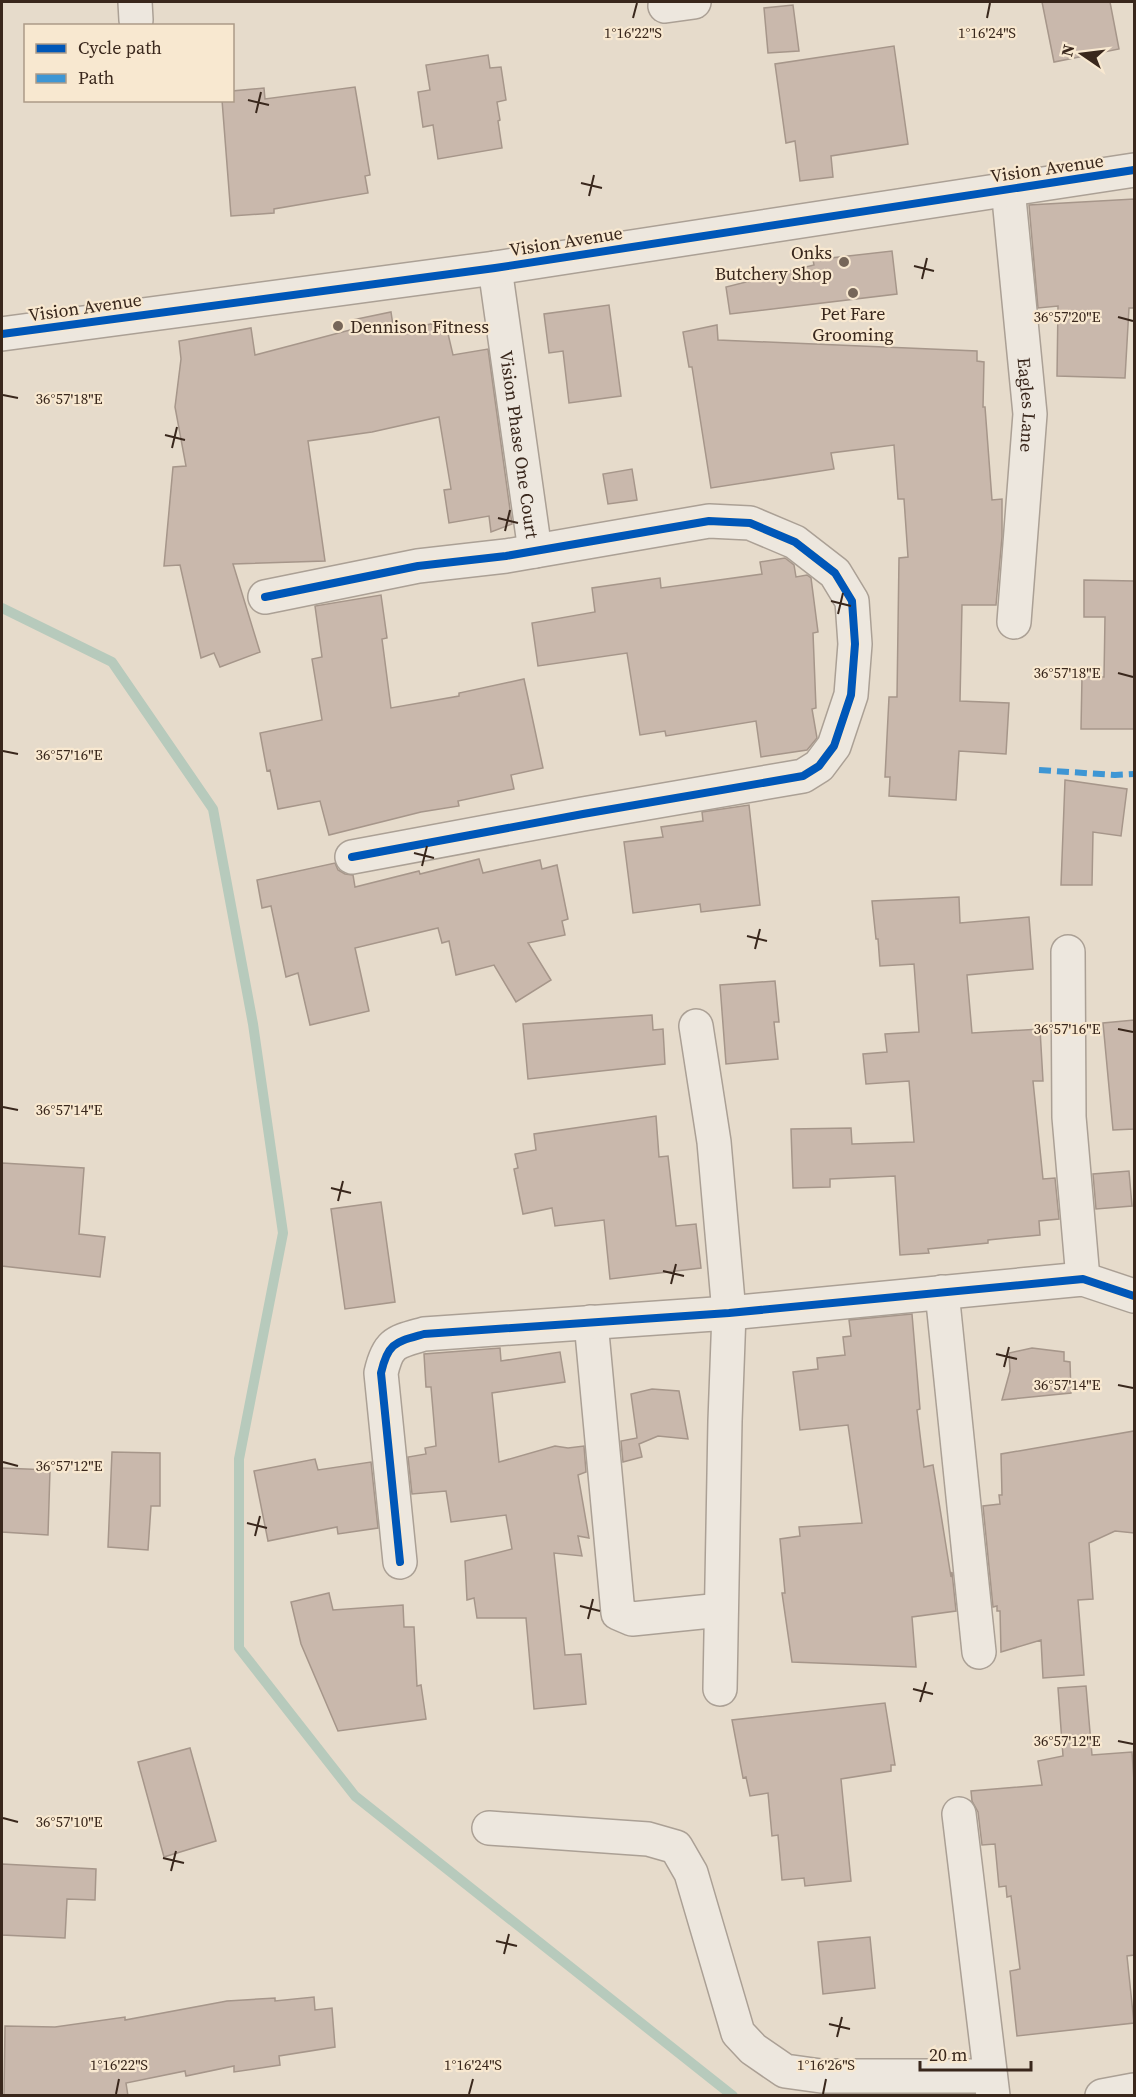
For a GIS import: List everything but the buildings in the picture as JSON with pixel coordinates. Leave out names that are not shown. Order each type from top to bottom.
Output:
[{"type":"street","name":"Vision Avenue","points":[[2,334],[495,267],[1134,170]]},
{"type":"street","name":"Eagles Lane","points":[[1008,189],[1030,414],[1014,622]]},
{"type":"street","name":"Vision Phase One Court","points":[[495,267],[535,551]]},
{"type":"street","points":[[265,597],[418,566],[535,551],[709,521],[750,523],[795,542],[835,573],[852,601],[855,644],[851,695],[834,746],[819,766],[803,776],[352,857]]},
{"type":"street","points":[[1068,952],[1069,1117],[1083,1279]]},
{"type":"street","points":[[696,1026],[714,1142],[729,1313],[720,1689]]},
{"type":"street","points":[[400,1562],[381,1373],[385,1357],[396,1342],[424,1334],[729,1313],[1083,1279],[1134,1296]]},
{"type":"street","points":[[942,1292],[979,1652]]},
{"type":"street","points":[[591,1322],[618,1613],[632,1619],[721,1610]]},
{"type":"street","points":[[489,1828],[648,1839],[676,1847],[691,1873],[738,2033],[753,2049],[785,2071],[821,2076],[991,2086],[959,1814]]},
{"type":"street","points":[[1102,2096],[1134,2090]]},
{"type":"waterway","points":[[2,608],[112,662],[213,809],[253,1024],[283,1233],[239,1459],[239,1648],[355,1796],[733,2096]]},
{"type":"marked path","points":[[1039,770],[1134,774]]},
{"type":"cycle path","points":[[2,334],[495,268],[1134,170]]},
{"type":"cycle path","points":[[265,597],[418,566],[506,556],[709,521],[750,523],[795,542],[835,573],[852,601],[855,644],[851,695],[834,746],[819,766],[803,776],[352,857]]},
{"type":"cycle path","points":[[400,1562],[381,1373],[390,1349],[406,1339],[424,1334],[729,1313],[1083,1279],[1134,1296]]},
{"type":"place","name":"Onks Butchery Shop","points":[[844,262]]},
{"type":"place","name":"Pet Fare Grooming","points":[[853,293]]},
{"type":"place","name":"Dennison Fitness","points":[[338,326]]}]
